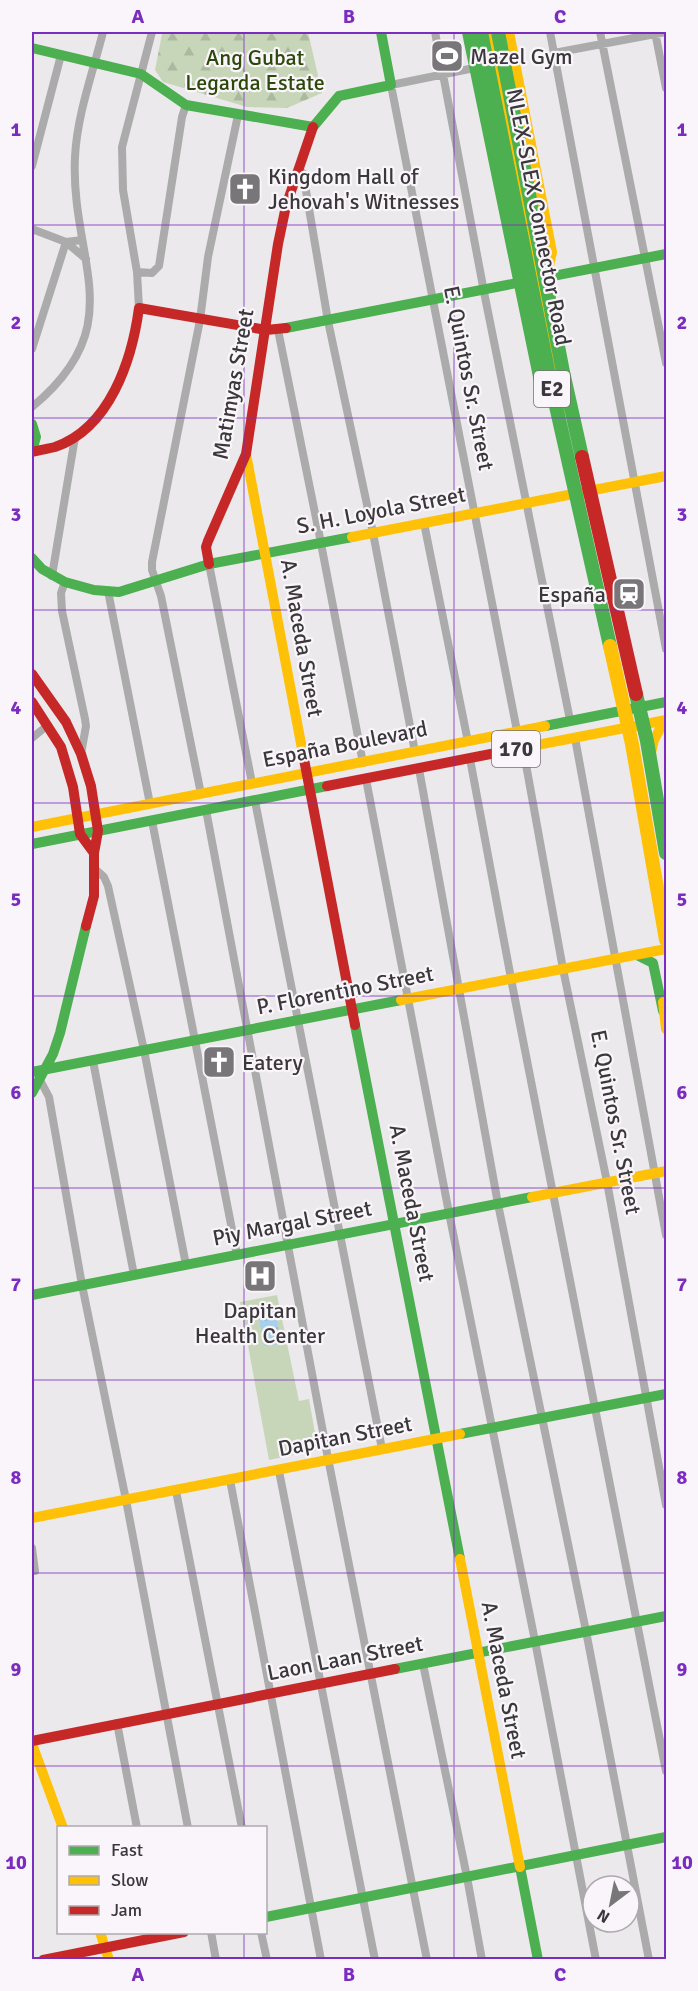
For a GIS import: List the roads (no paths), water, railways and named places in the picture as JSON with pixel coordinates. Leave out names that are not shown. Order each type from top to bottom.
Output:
[{"type":"main road","name":"E. Quintos Sr. Street","points":[[381,32],[391,85]]},
{"type":"main road","points":[[469,32],[539,374],[564,472],[579,492]]},
{"type":"main road","name":"NLEX-SLEX Connector Road","points":[[481,32],[549,375],[632,744],[666,939]]},
{"type":"main road","points":[[489,32],[666,939]]},
{"type":"main road","name":"NLEX-SLEX Connector Road","points":[[498,32],[563,372],[647,741],[666,853]]},
{"type":"main road","points":[[509,32],[552,252],[549,266],[538,278]]},
{"type":"main road","points":[[32,48],[141,74],[186,105],[313,127]]},
{"type":"main road","name":"Matimyas Street","points":[[209,564],[208,541],[246,454],[272,330],[278,244],[298,169],[313,127],[339,96],[391,85]]},
{"type":"main road","points":[[32,452],[51,449],[75,437],[88,425],[117,385],[136,333],[139,308],[200,320],[272,330],[666,254]]},
{"type":"main road","points":[[32,424],[37,437],[32,452]]},
{"type":"main road","name":"A. Maceda Street","points":[[246,454],[309,790],[538,1959]]},
{"type":"main road","name":"S. H. Loyola Street","points":[[209,564],[666,476]]},
{"type":"main road","points":[[32,558],[42,569],[58,579],[120,592],[209,564]]},
{"type":"main road","points":[[32,674],[66,723],[81,754],[91,786],[98,831],[94,853],[94,896],[63,1022],[53,1054],[39,1074],[32,1093]]},
{"type":"main road","points":[[32,702],[48,725],[65,758],[73,787],[80,834],[94,853]]},
{"type":"main road","name":"España Boulevard","points":[[32,827],[666,702]]},
{"type":"main road","points":[[665,720],[654,740],[649,763],[666,853]]},
{"type":"main road","name":"España Boulevard","points":[[32,844],[665,720]]},
{"type":"main road","name":"P. Florentino Street","points":[[39,1074],[93,1060],[666,949]]},
{"type":"main road","points":[[637,955],[653,963],[666,1029]]},
{"type":"main road","points":[[663,1011],[666,988]]},
{"type":"main road","name":"Piy Margal Street","points":[[32,1295],[660,1172]]},
{"type":"main road","name":"Dapitan Street","points":[[32,1518],[666,1394]]},
{"type":"main road","name":"Laon Laan Street","points":[[32,1742],[117,1723],[666,1616]]},
{"type":"main road","points":[[32,1742],[63,1826]]},
{"type":"main road","points":[[267,1917],[666,1838]]},
{"type":"main road","points":[[101,1934],[107,1953]]},
{"type":"main road","points":[[43,1959],[107,1953],[157,1935]]},
{"type":"street","points":[[32,407],[65,375],[80,350],[86,333],[91,306],[86,260],[77,216],[75,155],[103,32]]},
{"type":"street","points":[[139,308],[137,272],[121,169],[122,147],[152,32]]},
{"type":"street","points":[[435,32],[570,720]]},
{"type":"street","points":[[550,32],[666,649]]},
{"type":"street","points":[[600,32],[666,363]]},
{"type":"street","points":[[554,53],[666,32]]},
{"type":"street","points":[[655,33],[666,88]]},
{"type":"street","points":[[32,166],[61,55]]},
{"type":"street","points":[[391,85],[495,63]]},
{"type":"street","name":"E. Quintos Sr. Street","points":[[391,85],[517,731]]},
{"type":"street","points":[[137,272],[152,273],[159,266],[182,117],[186,105]]},
{"type":"street","points":[[201,794],[152,562],[200,320],[208,257],[238,115]]},
{"type":"street","points":[[298,169],[303,173],[328,321],[374,533],[415,752]]},
{"type":"street","points":[[32,229],[66,242],[86,260]]},
{"type":"street","points":[[66,242],[82,240]]},
{"type":"street","points":[[32,349],[66,242]]},
{"type":"street","points":[[272,330],[321,543],[363,763]]},
{"type":"street","points":[[75,437],[58,579],[62,611],[86,726],[81,754]]},
{"type":"street","points":[[424,523],[468,742]]},
{"type":"street","points":[[209,564],[252,783]]},
{"type":"street","points":[[108,591],[150,804]]},
{"type":"street","points":[[32,738],[48,725]]},
{"type":"street","points":[[574,738],[615,959],[660,1172],[666,1235]]},
{"type":"street","name":"E. Quintos Sr. Street","points":[[523,748],[563,969],[607,1182],[666,1505]]},
{"type":"street","points":[[470,759],[666,1772]]},
{"type":"street","points":[[419,769],[498,1204],[586,1631],[649,1959]]},
{"type":"street","points":[[366,779],[596,1959]]},
{"type":"street","points":[[255,801],[382,1449]]},
{"type":"street","points":[[206,810],[329,1461],[428,1959]]},
{"type":"street","points":[[152,821],[237,1255]]},
{"type":"street","points":[[95,869],[104,877],[108,886],[144,1050],[186,1265]]},
{"type":"street","points":[[93,1060],[134,1275]]},
{"type":"street","points":[[39,1074],[49,1097],[82,1285],[168,1714],[188,1826]]},
{"type":"street","points":[[279,1471],[375,1959]]},
{"type":"street","points":[[230,1480],[321,1959]]},
{"type":"street","points":[[176,1491],[242,1826]]},
{"type":"street","points":[[32,1548],[35,1571]]},
{"type":"street","points":[[423,1664],[482,1959]]},
{"type":"street","points":[[117,1723],[136,1826]]},
{"type":"street","points":[[212,1934],[216,1959]]},
{"type":"street","points":[[261,1934],[267,1959]]},
{"type":"water","points":[[275,1310],[281,1344],[264,1346],[258,1313]]},
{"type":"place","name":"Mazel Gym","points":[[447,56]]},
{"type":"place","name":"Kingdom Hall of Jehovah's Witnesses","points":[[245,189]]},
{"type":"place","name":"España","points":[[629,594]]},
{"type":"place","name":"Eatery","points":[[219,1062]]},
{"type":"place","name":"Dapitan Health Center","points":[[260,1276]]},
{"type":"park label","name":"Ang Gubat Legarda Estate","points":[[255,70]]}]
